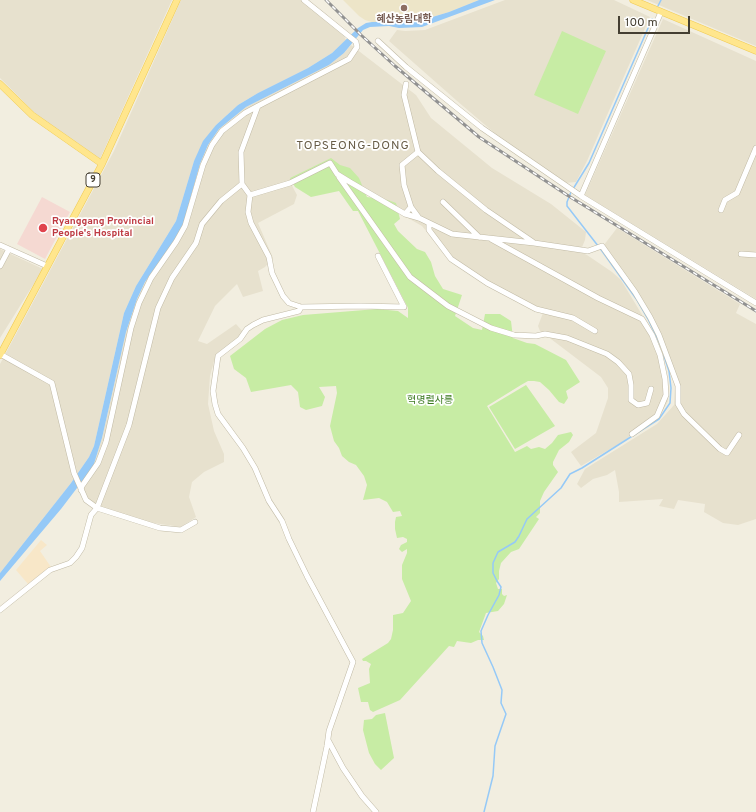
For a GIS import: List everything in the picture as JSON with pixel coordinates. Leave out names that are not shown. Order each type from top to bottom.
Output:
[{"type":"main road","name":"9","points":[[0,355],[102,164],[176,0]]},
{"type":"main road","points":[[633,0],[756,51]]},
{"type":"main road","points":[[0,84],[32,115],[102,164]]},
{"type":"street","points":[[81,489],[98,463],[106,442],[128,342],[139,303],[151,278],[176,242],[185,226],[203,164],[212,145],[222,131],[245,113],[348,59],[357,47],[356,42],[304,0]]},
{"type":"street","points":[[580,196],[661,12]]},
{"type":"street","points":[[378,41],[406,67],[482,128],[580,196],[756,303]]},
{"type":"street","points":[[406,84],[404,95],[418,152],[438,171],[486,210],[534,243]]},
{"type":"street","points":[[258,106],[241,152],[242,184],[250,195],[248,212],[251,223],[269,257],[272,273],[283,296],[289,303],[301,307],[404,307],[378,256]]},
{"type":"street","points":[[721,210],[725,200],[736,193],[756,148]]},
{"type":"street","points":[[418,152],[402,164],[404,185],[411,207],[419,218]]},
{"type":"street","points":[[250,195],[290,183],[330,163],[410,277],[448,306],[491,328],[514,335],[536,336],[546,334],[568,338],[607,354],[618,362],[629,374],[631,400],[638,405],[647,403],[650,389]]},
{"type":"street","points":[[337,174],[405,214],[419,218],[452,234],[534,243],[588,252],[600,247],[634,292],[650,317],[659,335],[678,386],[678,404],[684,414],[720,449],[727,453],[739,435]]},
{"type":"street","points":[[0,610],[50,570],[70,563],[82,548],[91,515],[97,508],[129,425],[158,308],[172,278],[196,243],[202,224],[221,201],[242,184]]},
{"type":"street","points":[[443,202],[479,237]]},
{"type":"street","points":[[405,214],[411,207]]},
{"type":"street","points":[[429,223],[429,230],[451,259],[487,284],[536,309],[573,318],[595,332]]},
{"type":"street","points":[[488,238],[598,298],[642,319],[652,335],[660,355],[665,379],[666,395],[657,416],[632,434]]},
{"type":"street","points":[[0,245],[47,266]]},
{"type":"street","points":[[0,266],[9,249]]},
{"type":"street","points":[[741,254],[756,255]]},
{"type":"street","points":[[301,307],[299,311],[276,316],[253,325],[240,339],[218,356],[213,391],[218,414],[243,448],[255,468],[269,501],[282,521],[307,576],[353,662],[332,718],[313,812]]},
{"type":"street","points":[[0,355],[52,383],[74,473],[86,500],[97,508],[160,528],[181,530],[195,522]]},
{"type":"street","points":[[328,739],[343,768],[362,796],[376,812]]},
{"type":"shaded area","points":[[0,0],[172,0],[100,159],[36,114],[0,78]]},
{"type":"shaded area","points":[[181,0],[302,0],[344,36],[346,40],[332,53],[308,68],[258,93],[238,105],[216,125],[194,161],[176,221],[136,286],[124,313],[94,446],[89,457],[71,483],[0,573],[0,364],[114,151]]},
{"type":"shaded area","name":"혜산농림대학","points":[[343,0],[479,0],[449,12],[419,21],[372,22],[359,16]]},
{"type":"shaded area","points":[[505,0],[614,0],[650,17],[587,161],[576,182],[565,183],[505,142],[389,41],[397,30],[425,30]]},
{"type":"shaded area","points":[[647,0],[756,0],[756,46]]},
{"type":"shaded area","points":[[663,19],[756,61],[756,299],[585,195]]},
{"type":"shaded area","points":[[351,45],[416,95],[431,118],[492,168],[551,204],[586,232],[585,240],[580,252],[612,272],[621,280],[654,336],[667,381],[668,401],[660,416],[619,444],[581,466],[571,452],[596,433],[608,398],[608,388],[601,377],[540,331],[538,326],[543,313],[487,286],[450,260],[422,226],[346,183],[290,182],[297,195],[294,204],[258,223],[273,258],[265,267],[258,271],[263,291],[243,297],[237,284],[215,306],[198,341],[207,344],[236,324],[245,334],[216,354],[210,376],[208,404],[214,431],[224,454],[224,462],[204,472],[192,482],[189,497],[196,517],[181,527],[147,522],[101,508],[89,501],[80,483],[93,467],[102,438],[126,332],[137,299],[145,282],[174,241],[183,225],[200,164],[208,145],[219,129],[246,107],[329,65],[344,53]]},
{"type":"shaded area","name":"Ryanggang Provincial People's Hospital","points":[[42,197],[70,212],[45,259],[17,244]]},
{"type":"shaded area","points":[[617,228],[740,304],[736,313],[756,324],[756,519],[738,525],[723,523],[704,512],[705,504],[678,500],[674,509],[659,506],[663,499],[619,502],[619,492],[615,470],[607,475],[593,479],[581,488],[577,484],[585,469],[657,424],[674,405],[675,383],[661,334],[604,245]]},
{"type":"shaded area","points":[[0,249],[43,269],[0,338]]},
{"type":"shaded area","points":[[41,540],[47,545],[40,551],[51,567],[28,584],[16,570]]},
{"type":"green space","points":[[562,31],[606,51],[578,114],[534,95]]},
{"type":"green space","name":"혁명렬사릉","points":[[331,158],[340,165],[350,168],[359,178],[367,197],[388,200],[396,203],[400,219],[394,224],[398,231],[417,249],[425,252],[431,262],[435,276],[443,289],[462,295],[455,316],[473,328],[482,330],[485,314],[500,314],[511,321],[513,338],[535,344],[566,360],[580,382],[566,391],[568,398],[564,404],[559,402],[540,382],[528,381],[487,406],[515,452],[527,446],[531,449],[539,447],[545,449],[558,435],[571,432],[573,435],[569,442],[559,450],[553,462],[553,465],[558,472],[544,492],[540,501],[540,513],[536,517],[539,519],[519,549],[511,552],[501,563],[499,579],[496,583],[498,589],[502,589],[502,594],[504,596],[507,595],[504,604],[498,611],[486,613],[479,632],[483,636],[484,640],[478,640],[471,643],[457,641],[454,647],[449,646],[400,700],[373,712],[370,710],[368,702],[361,702],[358,688],[370,683],[369,669],[371,664],[363,661],[362,659],[388,643],[391,639],[393,630],[393,615],[403,613],[411,601],[402,579],[402,565],[407,549],[402,552],[399,549],[401,545],[407,542],[407,539],[403,537],[397,538],[395,529],[396,517],[402,516],[400,511],[393,512],[387,502],[379,498],[363,500],[367,485],[364,476],[356,465],[349,462],[342,456],[334,441],[330,426],[337,393],[336,386],[319,387],[325,397],[322,406],[306,410],[300,407],[298,392],[291,385],[251,392],[246,378],[234,369],[230,356],[265,329],[282,320],[303,315],[377,309],[398,311],[408,318],[408,308],[358,211],[353,211],[339,191],[311,197],[295,187],[290,178]]},
{"type":"green space","points":[[526,385],[555,426],[515,449],[489,407]]},
{"type":"green space","points":[[385,713],[394,758],[381,770],[375,764],[369,753],[363,730],[364,720],[372,719],[376,715]]},
{"type":"water","points":[[479,0],[495,0],[422,27],[399,28],[389,26],[370,27],[363,30],[344,53],[329,65],[246,107],[219,129],[208,145],[200,164],[183,225],[174,241],[145,282],[137,299],[126,332],[102,438],[93,467],[61,509],[0,581],[0,573],[71,483],[89,457],[94,446],[124,313],[136,286],[176,221],[194,161],[203,141],[216,125],[238,105],[258,93],[308,68],[332,53],[358,28],[366,23],[419,21],[449,12]]},
{"type":"waterway","points":[[658,6],[661,0]]},
{"type":"waterway","points":[[573,189],[589,163],[652,19]]},
{"type":"waterway","points":[[571,192],[567,206],[637,300],[661,346]]},
{"type":"waterway","points":[[484,812],[493,776],[495,746],[506,714],[501,703],[502,690],[482,643],[481,631],[499,595],[501,587],[493,573],[493,563],[498,552],[515,542],[527,519],[561,488],[570,474],[582,468],[659,419],[670,403],[671,388],[669,371],[664,356]]},
{"type":"railway","points":[[326,0],[395,66],[479,137],[567,195],[756,311]]},
{"type":"place","name":"혜산농림대학","points":[[404,8]]},
{"type":"place","name":"Ryanggang Provincial People's Hospital","points":[[43,228]]},
{"type":"district","name":"TOPSEONG-DONG","points":[[353,147]]}]
